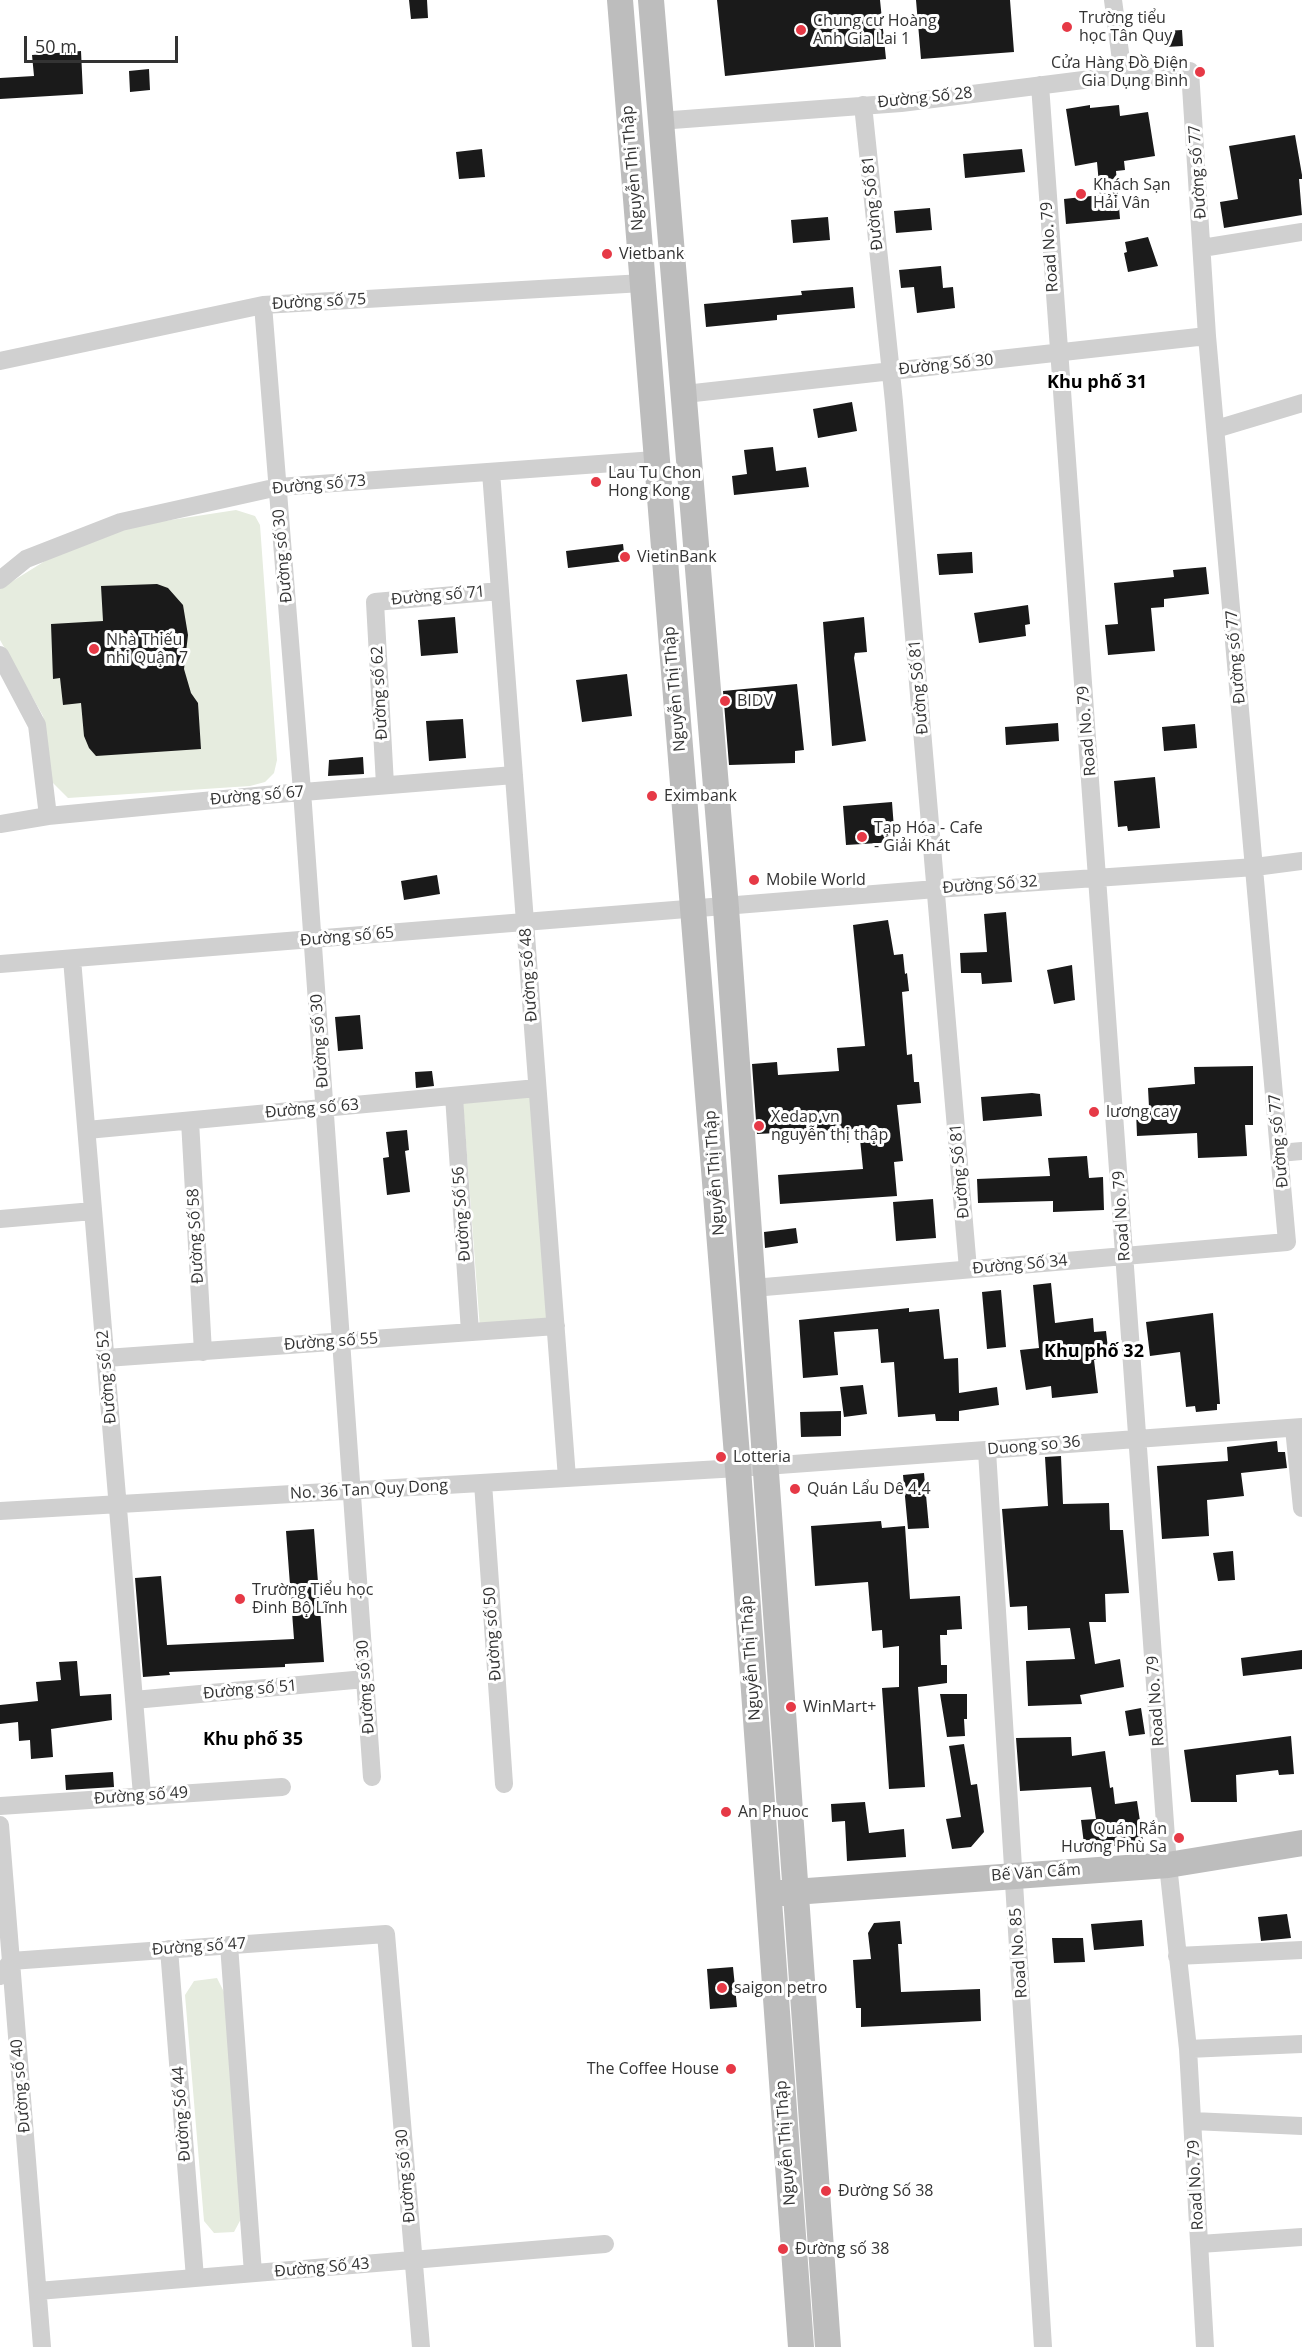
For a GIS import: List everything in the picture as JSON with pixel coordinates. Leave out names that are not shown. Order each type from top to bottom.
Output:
[{"type":"main road","name":"Nguyễn Thị Thập","points":[[620,0],[738,1468],[801,2347]]},
{"type":"main road","name":"Nguyễn Thị Thập","points":[[651,0],[659,121],[685,394],[726,908],[828,2347]]},
{"type":"main road","name":"Bế Văn Cấm","points":[[768,1893],[1167,1865],[1302,1844]]},
{"type":"street","points":[[1113,0],[1123,75]]},
{"type":"street","name":"Đường Số 28","points":[[659,121],[901,103],[1123,75],[1153,77],[1190,71]]},
{"type":"street","name":"Đường số 77","points":[[1190,71],[1207,336],[1287,1242]]},
{"type":"street","name":"Road No. 79","points":[[1040,85],[1057,353],[1098,877],[1167,1865],[1188,2049],[1204,2347]]},
{"type":"street","name":"Đường Số 81","points":[[862,105],[891,371],[968,1269]]},
{"type":"street","points":[[1202,248],[1302,232]]},
{"type":"street","name":"Đường số 75","points":[[0,361],[263,305],[643,283]]},
{"type":"street","name":"Đường số 30","points":[[263,305],[302,791],[339,1342],[372,1777]]},
{"type":"street","name":"Đường Số 30","points":[[685,394],[1207,336]]},
{"type":"street","points":[[1216,429],[1302,403]]},
{"type":"street","name":"Đường số 73","points":[[0,580],[26,559],[122,522],[278,487],[656,460]]},
{"type":"street","name":"Đường số 48","points":[[491,472],[567,1478]]},
{"type":"street","name":"Đường số 71","points":[[375,602],[500,591]]},
{"type":"street","name":"Đường số 62","points":[[375,602],[385,785]]},
{"type":"street","points":[[0,655],[37,725],[48,816]]},
{"type":"street","name":"Đường số 67","points":[[0,824],[48,816],[302,791],[514,775]]},
{"type":"street","name":"Đường Số 32","points":[[694,910],[936,889],[1255,867],[1302,861]]},
{"type":"street","name":"Đường số 65","points":[[0,964],[694,910]]},
{"type":"street","name":"Đường số 52","points":[[72,959],[142,1795]]},
{"type":"street","name":"Đường số 63","points":[[87,1130],[537,1088]]},
{"type":"street","name":"Đường Số 56","points":[[454,1096],[470,1332]]},
{"type":"street","name":"Đường Số 58","points":[[190,1121],[203,1352]]},
{"type":"street","points":[[1280,1153],[1302,1151]]},
{"type":"street","points":[[0,1219],[93,1211]]},
{"type":"street","name":"Đường Số 34","points":[[753,1288],[1287,1242]]},
{"type":"street","name":"Đường số 55","points":[[106,1359],[556,1326]]},
{"type":"street","points":[[1298,1428],[1302,1508]]},
{"type":"street","name":"Duong so 36","points":[[738,1468],[1298,1428]]},
{"type":"street","name":"Road No. 85","points":[[987,1451],[1043,2347]]},
{"type":"street","name":"No. 36 Tan Quy Dong","points":[[0,1511],[738,1468]]},
{"type":"street","name":"Đường số 50","points":[[483,1483],[504,1785]]},
{"type":"street","name":"Đường số 51","points":[[134,1700],[365,1679]]},
{"type":"street","name":"Đường số 49","points":[[0,1806],[282,1787]]},
{"type":"street","name":"Đường số 40","points":[[0,1825],[42,2347]]},
{"type":"street","name":"Đường số 30","points":[[386,1934],[421,2347]]},
{"type":"street","name":"Đường số 47","points":[[11,1961],[386,1934]]},
{"type":"street","points":[[229,1945],[253,2273]]},
{"type":"street","name":"Đường Số 44","points":[[169,1949],[195,2278]]},
{"type":"street","points":[[1177,1956],[1302,1950]]},
{"type":"street","points":[[0,1976],[11,1961]]},
{"type":"street","points":[[1188,2049],[1302,2044]]},
{"type":"street","points":[[1193,2121],[1302,2126]]},
{"type":"street","points":[[1200,2244],[1302,2237]]},
{"type":"street","name":"Đường Số 43","points":[[38,2291],[605,2244]]},
{"type":"shaded area","points":[[236,510],[255,516],[260,525],[277,760],[274,773],[265,782],[250,786],[68,798],[52,782],[43,716],[0,640],[0,589],[53,556],[138,525]]},
{"type":"shaded area","points":[[532,1096],[547,1322],[480,1329],[463,1102]]},
{"type":"shaded area","points":[[217,1978],[224,1992],[242,2217],[234,2232],[214,2233],[204,2221],[185,1995],[194,1981]]},
{"type":"building","points":[[409,0],[427,0],[428,18],[411,19]]},
{"type":"building","name":"Chung cư Hoàng Anh Gia Lai 1","points":[[717,0],[880,0],[886,59],[725,76]]},
{"type":"building","name":"Chung cư Hoàng Anh Gia Lai 1","points":[[916,0],[1010,0],[1014,52],[921,59]]},
{"type":"building","points":[[1182,30],[1183,46],[1166,47],[1165,31]]},
{"type":"building","points":[[81,51],[83,94],[0,99],[0,78],[34,76],[32,55]]},
{"type":"building","points":[[149,69],[150,90],[130,92],[129,71]]},
{"type":"building","points":[[1090,105],[1090,108],[1119,105],[1120,116],[1148,112],[1155,156],[1124,161],[1125,170],[1116,171],[1120,219],[1066,224],[1064,199],[1100,195],[1097,162],[1075,166],[1066,109]]},
{"type":"building","points":[[1295,135],[1302,175],[1302,179],[1299,179],[1302,215],[1224,228],[1220,202],[1238,199],[1229,146]]},
{"type":"building","points":[[482,149],[485,177],[459,179],[456,152]]},
{"type":"building","points":[[1022,149],[1025,172],[965,178],[963,154]]},
{"type":"building","points":[[930,208],[932,230],[896,233],[894,211]]},
{"type":"building","points":[[828,217],[830,240],[793,243],[791,220]]},
{"type":"building","points":[[1148,237],[1158,266],[1128,272],[1124,253],[1127,252],[1125,242]]},
{"type":"building","points":[[941,266],[943,288],[953,287],[955,308],[917,313],[914,287],[901,288],[899,270]]},
{"type":"building","points":[[853,287],[855,308],[777,315],[777,320],[706,327],[704,304],[802,295],[801,291]]},
{"type":"building","points":[[852,402],[857,431],[818,438],[813,409]]},
{"type":"building","points":[[773,447],[776,471],[806,467],[809,487],[734,495],[732,476],[747,474],[744,450]]},
{"type":"building","points":[[623,544],[625,561],[568,568],[566,551]]},
{"type":"building","points":[[972,552],[973,573],[939,575],[937,554]]},
{"type":"building","points":[[1206,567],[1209,594],[1164,599],[1164,607],[1151,608],[1155,651],[1108,655],[1105,625],[1118,624],[1114,583],[1174,577],[1173,570]]},
{"type":"building","points":[[157,584],[168,588],[183,605],[188,635],[184,669],[191,693],[198,703],[201,749],[96,756],[89,748],[84,736],[81,703],[63,705],[60,678],[53,679],[51,624],[103,621],[101,586]]},
{"type":"building","points":[[1028,605],[1030,624],[1025,625],[1026,636],[979,643],[974,613]]},
{"type":"building","points":[[455,617],[458,653],[421,656],[418,620]]},
{"type":"building","points":[[864,617],[867,652],[855,653],[854,658],[866,741],[832,746],[823,622]]},
{"type":"building","points":[[627,674],[632,716],[582,722],[576,680]]},
{"type":"building","points":[[797,684],[804,750],[795,751],[795,763],[729,765],[723,691]]},
{"type":"building","points":[[463,719],[466,758],[429,761],[426,721]]},
{"type":"building","points":[[1058,723],[1059,741],[1006,745],[1005,727]]},
{"type":"building","points":[[1195,724],[1197,748],[1164,751],[1162,727]]},
{"type":"building","points":[[363,757],[364,774],[328,776],[329,760]]},
{"type":"building","points":[[1155,777],[1160,828],[1128,831],[1127,826],[1118,827],[1114,781]]},
{"type":"building","points":[[892,802],[895,842],[846,845],[843,806]]},
{"type":"building","points":[[437,875],[440,894],[404,900],[401,881]]},
{"type":"building","points":[[1006,912],[1012,982],[982,984],[981,973],[961,973],[960,953],[987,952],[984,914]]},
{"type":"building","points":[[888,920],[894,955],[903,954],[905,974],[907,973],[909,991],[902,992],[907,1055],[912,1054],[914,1082],[919,1082],[921,1103],[897,1105],[903,1161],[894,1162],[897,1196],[780,1204],[778,1175],[863,1169],[859,1129],[757,1134],[752,1064],[777,1062],[778,1075],[839,1071],[837,1048],[865,1046],[853,925]]},
{"type":"building","points":[[1072,965],[1075,1000],[1054,1004],[1047,970]]},
{"type":"building","points":[[360,1015],[363,1049],[338,1051],[335,1017]]},
{"type":"building","points":[[1253,1066],[1253,1125],[1245,1125],[1247,1156],[1198,1158],[1197,1133],[1137,1136],[1136,1111],[1149,1107],[1148,1088],[1195,1084],[1194,1067]]},
{"type":"building","points":[[432,1071],[434,1086],[416,1088],[415,1072]]},
{"type":"building","points":[[1040,1094],[1042,1116],[983,1121],[981,1097]]},
{"type":"building","points":[[407,1130],[409,1150],[405,1151],[410,1192],[387,1195],[383,1158],[389,1157],[386,1132]]},
{"type":"building","points":[[1087,1156],[1089,1178],[1103,1177],[1104,1210],[1053,1212],[1053,1201],[978,1203],[977,1179],[1050,1176],[1048,1158]]},
{"type":"building","points":[[933,1199],[936,1238],[896,1241],[893,1202]]},
{"type":"building","points":[[796,1228],[798,1243],[765,1248],[764,1232]]},
{"type":"building","points":[[1051,1283],[1055,1323],[1093,1318],[1094,1332],[1106,1331],[1109,1358],[1094,1360],[1098,1393],[1052,1398],[1051,1386],[1026,1390],[1020,1350],[1039,1348],[1033,1285]]},
{"type":"building","points":[[1001,1290],[1006,1347],[987,1349],[982,1292]]},
{"type":"building","points":[[909,1308],[909,1312],[939,1309],[944,1359],[958,1358],[959,1393],[997,1387],[999,1405],[959,1411],[959,1421],[936,1421],[935,1414],[898,1417],[894,1362],[881,1363],[878,1329],[834,1332],[838,1375],[803,1378],[799,1320]]},
{"type":"building","points":[[1213,1313],[1220,1404],[1217,1404],[1217,1410],[1196,1412],[1195,1406],[1186,1407],[1180,1352],[1150,1356],[1146,1322]]},
{"type":"building","points":[[863,1385],[867,1414],[844,1417],[840,1387]]},
{"type":"building","points":[[841,1411],[841,1436],[801,1437],[800,1412]]},
{"type":"building","points":[[1277,1441],[1278,1452],[1285,1452],[1287,1468],[1241,1473],[1244,1496],[1207,1500],[1209,1536],[1162,1539],[1157,1466],[1228,1461],[1227,1447]]},
{"type":"building","points":[[1061,1456],[1063,1504],[1109,1503],[1110,1530],[1123,1530],[1129,1593],[1105,1594],[1106,1622],[1089,1622],[1095,1664],[1120,1659],[1124,1687],[1080,1695],[1082,1704],[1028,1706],[1026,1661],[1075,1659],[1070,1628],[1028,1630],[1027,1606],[1010,1607],[1002,1509],[1048,1506],[1045,1457]]},
{"type":"building","points":[[924,1473],[929,1528],[908,1529],[903,1475]]},
{"type":"building","points":[[881,1521],[882,1528],[905,1526],[910,1599],[960,1596],[962,1629],[947,1630],[947,1635],[940,1635],[941,1665],[947,1665],[947,1683],[918,1687],[925,1787],[889,1789],[882,1688],[899,1687],[899,1646],[883,1648],[882,1630],[872,1631],[868,1582],[815,1586],[811,1526]]},
{"type":"building","points":[[314,1529],[324,1662],[285,1664],[285,1667],[169,1672],[170,1675],[143,1677],[135,1578],[161,1576],[167,1645],[294,1639],[286,1531]]},
{"type":"building","points":[[1233,1551],[1235,1580],[1218,1581],[1213,1553]]},
{"type":"building","points":[[1302,1650],[1302,1669],[1243,1676],[1241,1658]]},
{"type":"building","points":[[77,1661],[80,1696],[111,1694],[112,1720],[51,1729],[53,1757],[31,1759],[30,1740],[19,1741],[18,1722],[0,1724],[0,1705],[38,1701],[36,1682],[61,1680],[59,1662]]},
{"type":"building","points":[[940,1694],[967,1694],[967,1719],[964,1719],[965,1736],[947,1737]]},
{"type":"building","points":[[1141,1708],[1145,1734],[1129,1736],[1125,1711]]},
{"type":"building","points":[[1291,1736],[1294,1774],[1279,1775],[1278,1770],[1236,1775],[1237,1802],[1191,1802],[1184,1750]]},
{"type":"building","points":[[1071,1737],[1072,1756],[1105,1751],[1110,1788],[1113,1787],[1115,1804],[1137,1801],[1143,1841],[1114,1846],[1113,1840],[1084,1844],[1081,1820],[1096,1819],[1091,1787],[1020,1791],[1016,1738]]},
{"type":"building","points":[[964,1744],[971,1785],[977,1784],[984,1832],[971,1847],[952,1849],[946,1819],[961,1817],[949,1746]]},
{"type":"building","points":[[113,1772],[114,1787],[66,1790],[65,1775]]},
{"type":"building","points":[[865,1802],[869,1833],[904,1829],[906,1857],[847,1861],[845,1821],[832,1822],[831,1804]]},
{"type":"building","points":[[1287,1914],[1291,1938],[1261,1941],[1258,1917]]},
{"type":"building","points":[[1142,1920],[1144,1946],[1094,1950],[1091,1924]]},
{"type":"building","points":[[900,1921],[902,1944],[898,1944],[901,1992],[980,1989],[981,2021],[861,2027],[861,2008],[856,2008],[853,1960],[871,1959],[868,1933],[874,1923]]},
{"type":"building","points":[[1052,1938],[1083,1938],[1085,1962],[1054,1963]]},
{"type":"building","name":"saigon petro","points":[[733,1967],[737,2007],[710,2009],[707,1969]]},
{"type":"place","name":"Trường tiểu học Tân Quy","points":[[1067,27]]},
{"type":"place","name":"Chung cư Hoàng Anh Gia Lai 1","points":[[801,30]]},
{"type":"place","name":"Cửa Hàng Đồ Điện Gia Dụng Bình","points":[[1200,72]]},
{"type":"place","name":"Khách Sạn Hải Vân","points":[[1081,194]]},
{"type":"place","name":"Vietbank","points":[[607,254]]},
{"type":"place","name":"Lau Tu Chon Hong Kong","points":[[596,482]]},
{"type":"place","name":"VietinBank","points":[[625,557]]},
{"type":"place","name":"Nhà Thiếu nhi Quận 7","points":[[94,649]]},
{"type":"place","name":"BIDV","points":[[725,701]]},
{"type":"place","name":"Eximbank","points":[[652,796]]},
{"type":"place","name":"Tạp Hóa - Cafe - Giải Khát","points":[[862,837]]},
{"type":"place","name":"Mobile World","points":[[754,880]]},
{"type":"place","name":"lương cay","points":[[1094,1112]]},
{"type":"place","name":"Xedap.vn nguyễn thị thập","points":[[759,1126]]},
{"type":"place","name":"Lotteria","points":[[721,1457]]},
{"type":"place","name":"Quán Lẩu Dê 4.4","points":[[795,1489]]},
{"type":"place","name":"Trường Tiểu học Đinh Bộ Lĩnh","points":[[240,1599]]},
{"type":"place","name":"WinMart+","points":[[791,1707]]},
{"type":"place","name":"An Phuoc","points":[[726,1812]]},
{"type":"place","name":"Quán Rắn Hương Phù Sa","points":[[1179,1838]]},
{"type":"place","name":"saigon petro","points":[[722,1988]]},
{"type":"place","name":"The Coffee House","points":[[731,2069]]},
{"type":"place","name":"Đường Số 38","points":[[826,2191]]},
{"type":"place","name":"Đường số 38","points":[[783,2249]]},
{"type":"district","name":"Khu phố 31","points":[[1097,383]]},
{"type":"district","name":"Khu phố 32","points":[[1094,1352]]},
{"type":"district","name":"Khu phố 35","points":[[253,1740]]}]
